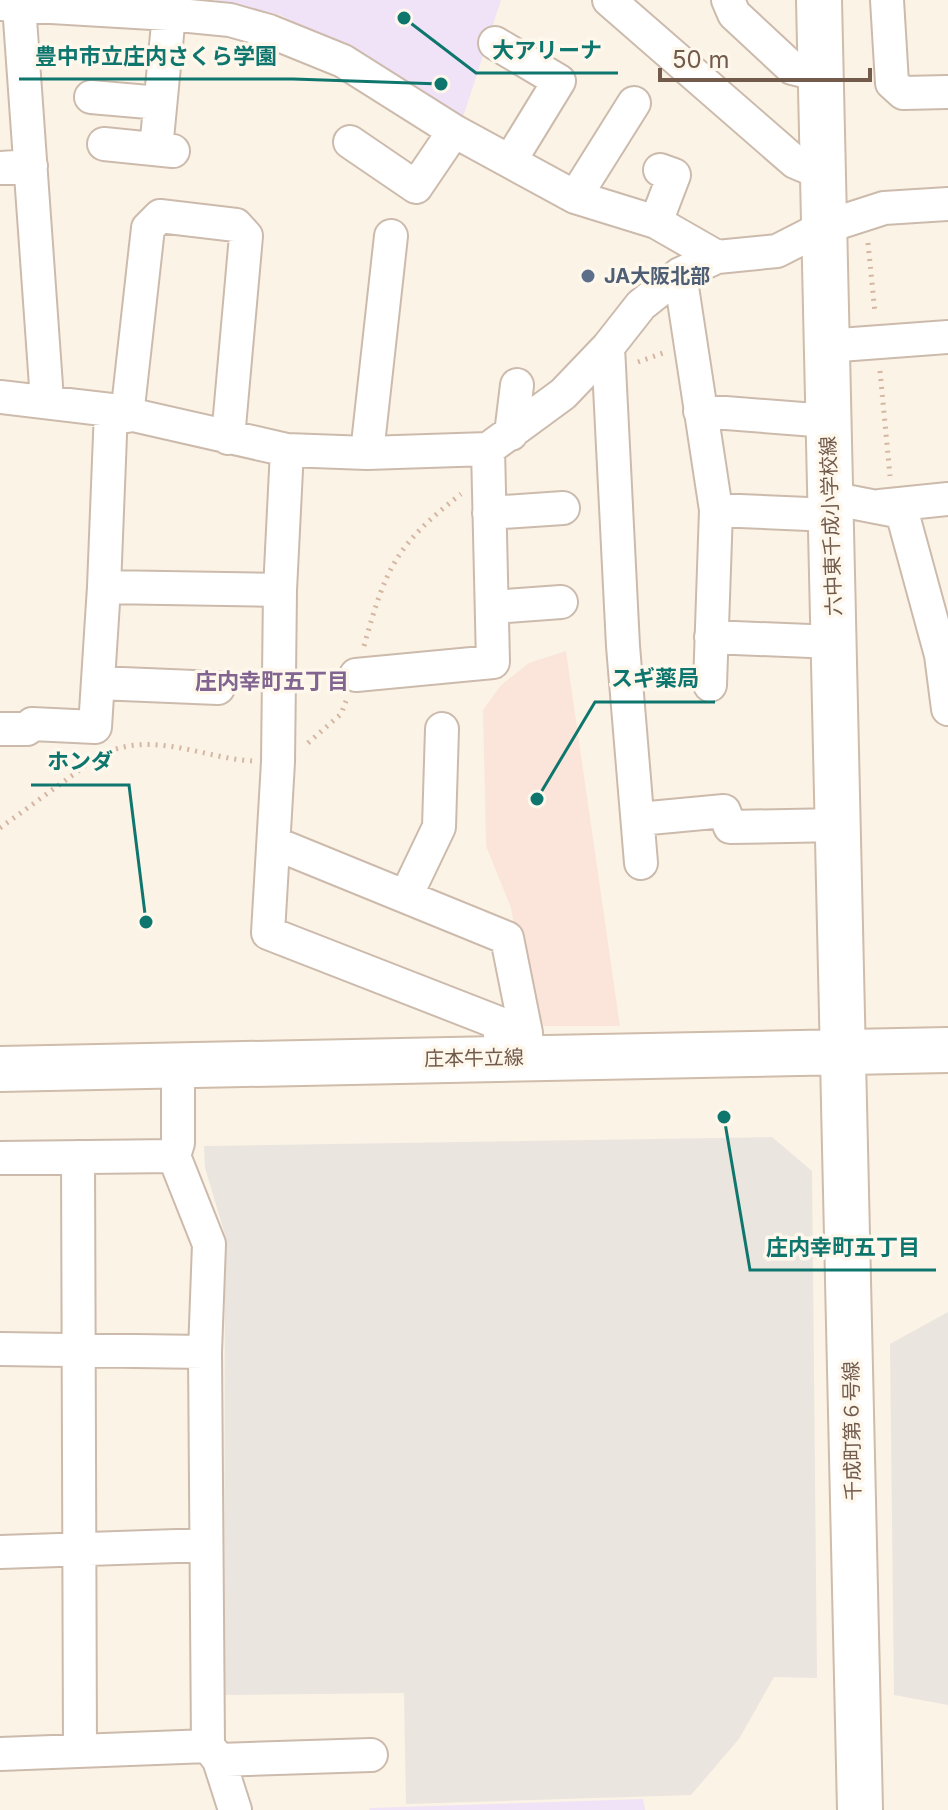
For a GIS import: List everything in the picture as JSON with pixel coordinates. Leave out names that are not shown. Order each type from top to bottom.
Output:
[{"type":"street","points":[[609,0],[795,162],[821,173]]},
{"type":"street","points":[[728,0],[734,14],[792,68],[820,75]]},
{"type":"street","name":"六中東千成小学校線","points":[[819,0],[828,421],[844,507],[834,642],[844,1053]]},
{"type":"street","points":[[887,0],[892,83],[903,93],[948,92]]},
{"type":"street","points":[[47,400],[15,167],[10,4],[230,20],[306,44],[343,61],[454,131],[575,197],[656,222],[717,257]]},
{"type":"street","points":[[104,144],[165,150],[160,103],[169,14]]},
{"type":"street","points":[[495,43],[559,81],[510,161]]},
{"type":"street","points":[[91,97],[160,103]]},
{"type":"street","points":[[575,197],[634,103]]},
{"type":"street","points":[[350,142],[416,187],[454,131]]},
{"type":"street","points":[[656,222],[674,175],[660,170]]},
{"type":"street","points":[[0,397],[47,400],[119,413],[287,450],[495,453],[563,394],[608,347],[641,305],[680,274],[717,257],[777,251],[822,228],[884,208],[948,204]]},
{"type":"street","points":[[0,729],[27,729],[32,724],[95,727],[119,413],[148,228],[160,216],[236,225],[246,236],[228,438]]},
{"type":"street","points":[[367,453],[391,236]]},
{"type":"street","points":[[680,274],[716,510],[710,685]]},
{"type":"street","points":[[826,346],[948,337]]},
{"type":"street","points":[[608,347],[623,646],[641,863]]},
{"type":"street","points":[[356,675],[493,662],[489,513],[495,453],[517,385]]},
{"type":"street","points":[[700,411],[828,421]]},
{"type":"street","points":[[287,450],[280,590],[278,762],[268,933],[499,1023],[515,1058]]},
{"type":"street","points":[[716,510],[844,507],[948,499]]},
{"type":"street","points":[[844,507],[902,512],[934,580],[948,709]]},
{"type":"street","points":[[489,513],[563,508]]},
{"type":"street","points":[[104,587],[280,590]]},
{"type":"street","points":[[492,607],[561,602]]},
{"type":"street","points":[[711,637],[834,642]]},
{"type":"street","points":[[98,683],[218,688]]},
{"type":"street","points":[[406,896],[439,827],[442,729]]},
{"type":"street","points":[[639,819],[722,797],[730,827],[839,825]]},
{"type":"street","points":[[274,843],[507,938],[526,1033],[515,1058]]},
{"type":"street","name":"庄本牛立線","points":[[0,1069],[948,1050]]},
{"type":"street","name":"千成町第６号線","points":[[844,1053],[860,1810]]},
{"type":"street","points":[[178,1065],[178,1143],[174,1156],[209,1244],[205,1352],[206,1545],[214,1753],[235,1810]]},
{"type":"street","points":[[0,1158],[174,1156]]},
{"type":"street","points":[[78,1157],[80,1751]]},
{"type":"street","points":[[0,1349],[205,1352]]},
{"type":"street","points":[[0,1552],[206,1545]]},
{"type":"street","points":[[0,1754],[80,1751],[371,1755]]},
{"type":"path","points":[[610,381],[623,370],[650,357],[691,347]]},
{"type":"path","points":[[0,828],[93,760],[127,746],[176,746],[239,760],[278,762],[319,736],[341,714],[389,567],[404,545],[495,453]]},
{"type":"shaded area","points":[[214,0],[501,0],[463,117],[351,50],[280,15]]},
{"type":"shaded area","points":[[566,651],[620,1026],[532,1026],[511,908],[486,846],[483,710],[501,685],[529,663]]},
{"type":"shaded area","points":[[772,1137],[812,1171],[817,1678],[774,1677],[739,1739],[691,1795],[406,1804],[404,1693],[224,1695],[225,1235],[205,1168],[204,1146]]},
{"type":"shaded area","points":[[948,1312],[948,1705],[894,1695],[890,1344]]},
{"type":"shaded area","points":[[643,1799],[645,1810],[369,1810],[371,1808]]},
{"type":"place","name":"大アリーナ","points":[[404,18]]},
{"type":"place","name":"豊中市立庄内さくら学園","points":[[441,84]]},
{"type":"place","name":"JA大阪北部","points":[[588,276]]},
{"type":"place","name":"スギ薬局","points":[[537,799]]},
{"type":"place","name":"ホンダ","points":[[146,922]]},
{"type":"place","name":"庄内幸町五丁目","points":[[724,1117]]},
{"type":"district","name":"庄内幸町五丁目","points":[[272,681]]}]
